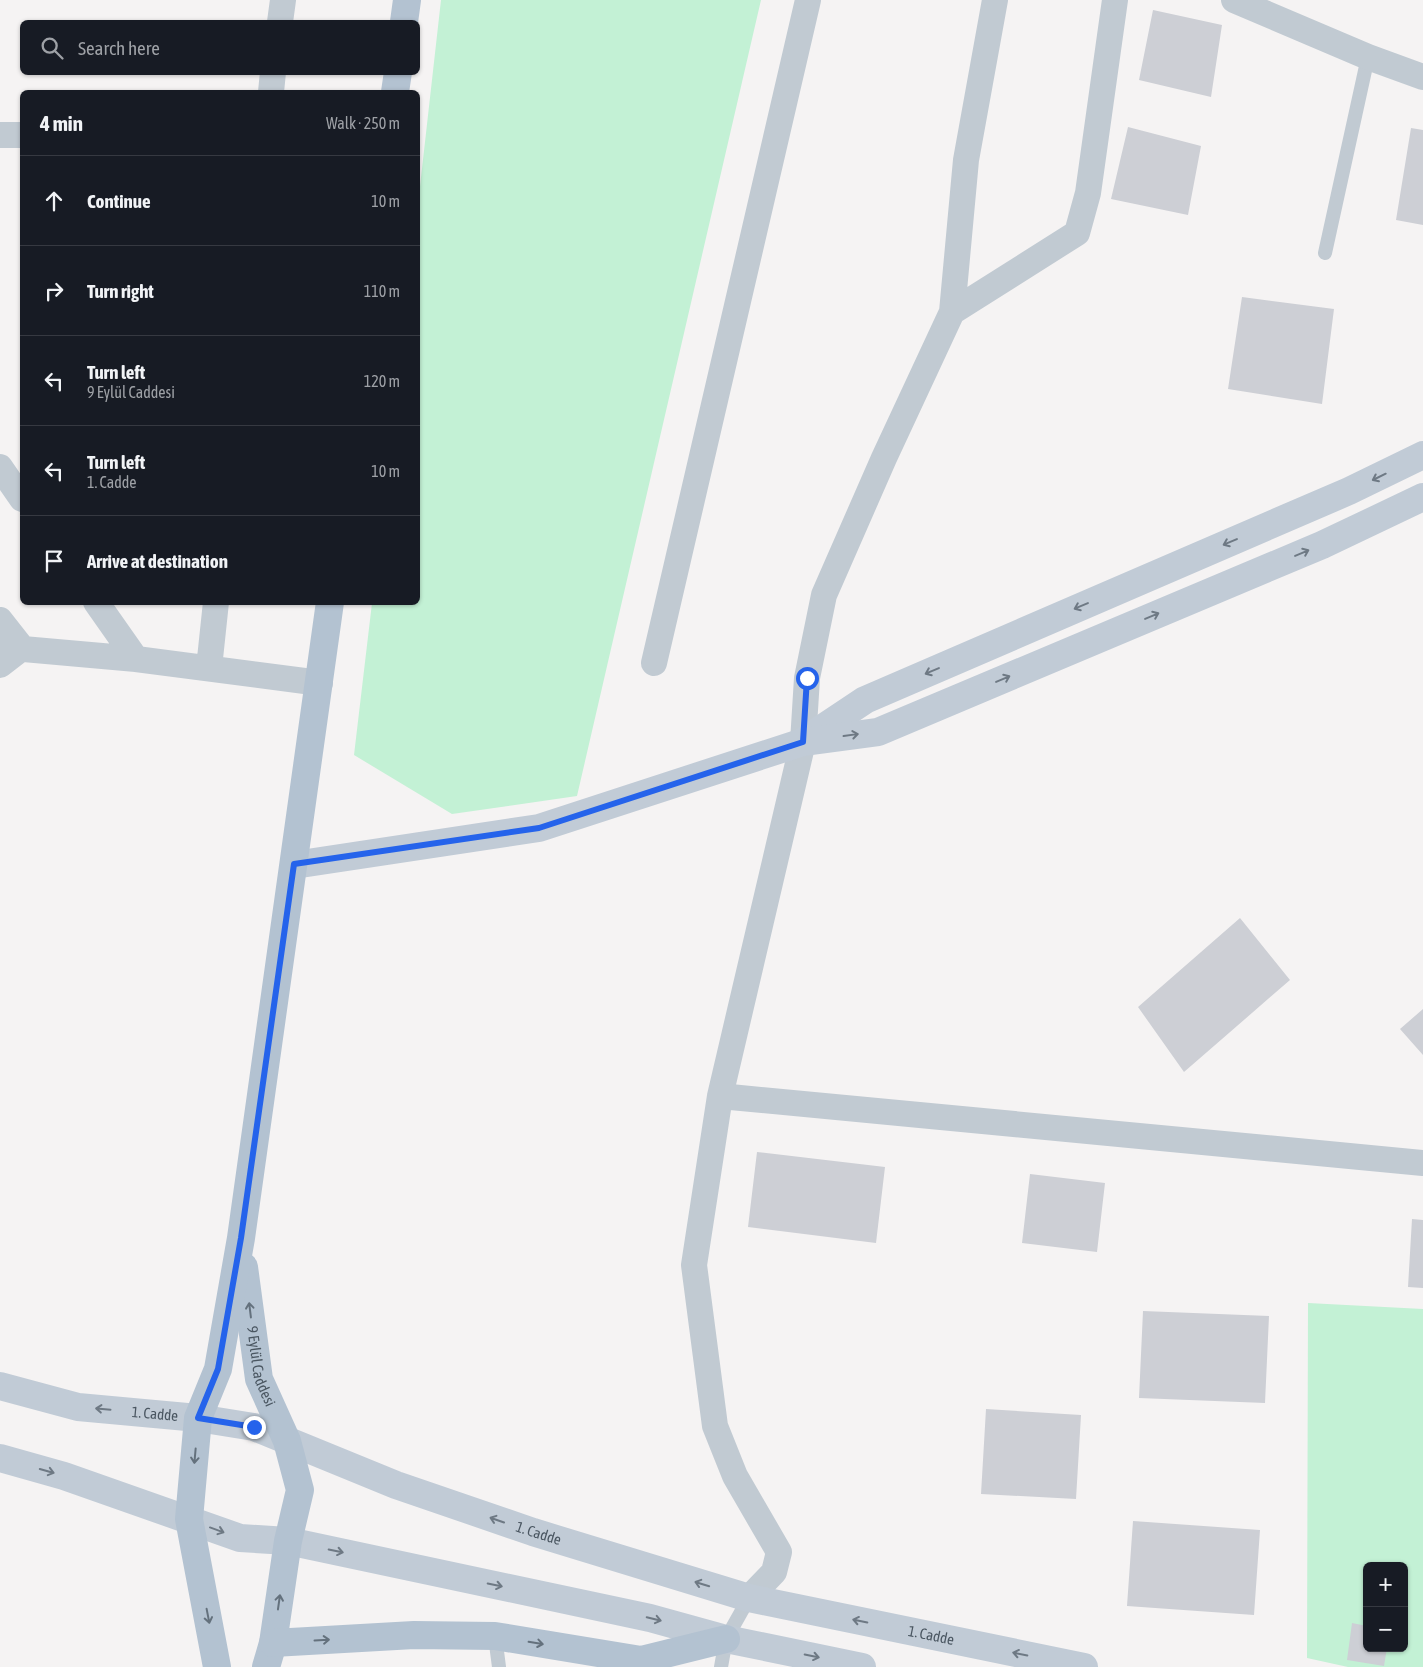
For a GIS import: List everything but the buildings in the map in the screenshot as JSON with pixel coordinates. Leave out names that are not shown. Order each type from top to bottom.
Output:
[{"type":"main road","points":[[404,20],[407,0]]},
{"type":"main road","points":[[395,90],[398,75]]},
{"type":"main road","name":"9 Eylül Caddesi","points":[[217,1667],[189,1520],[198,1418],[218,1369],[241,1238],[330,605]]},
{"type":"main road","name":"9 Eylül Caddesi","points":[[241,1238],[258,1379],[287,1442],[300,1490],[288,1541],[270,1655]]},
{"type":"main road","points":[[270,1655],[414,1635],[495,1636],[641,1660],[726,1639]]},
{"type":"street","points":[[280,20],[283,0]]},
{"type":"street","points":[[654,663],[808,0]]},
{"type":"street","points":[[749,1598],[774,1572],[779,1552],[735,1476],[715,1426],[694,1265],[720,1096],[803,742],[807,678],[824,595],[884,458],[952,312],[966,160],[995,0]]},
{"type":"street","points":[[952,312],[1077,233],[1088,193],[1115,0]]},
{"type":"street","points":[[1234,0],[1368,57],[1423,77]]},
{"type":"street","points":[[271,90],[273,75]]},
{"type":"street","points":[[0,135],[20,135]]},
{"type":"street","points":[[803,742],[865,700],[1349,491],[1423,455]]},
{"type":"street","points":[[0,467],[20,496]]},
{"type":"street","points":[[294,864],[539,828],[803,742],[878,732],[1322,545],[1423,497]]},
{"type":"street","points":[[98,605],[136,659]]},
{"type":"street","points":[[209,668],[216,605]]},
{"type":"street","points":[[0,620],[11,647]]},
{"type":"street","points":[[11,647],[136,659],[320,683]]},
{"type":"street","points":[[0,665],[11,647]]},
{"type":"street","points":[[720,1096],[1423,1163]]},
{"type":"street","name":"1. Cadde","points":[[0,1386],[78,1407],[198,1418],[254,1427],[396,1485],[533,1532],[749,1598],[1084,1667]]},
{"type":"street","points":[[0,1458],[64,1476],[240,1538],[288,1541],[641,1616],[726,1639],[862,1667]]},
{"type":"lane","points":[[1325,253],[1368,57]]},
{"type":"lane","points":[[721,1667],[726,1639],[749,1598]]},
{"type":"lane","points":[[495,1636],[499,1667]]},
{"type":"green space","points":[[441,0],[761,0],[577,796],[452,814],[354,755],[372,605],[420,605],[420,186]]},
{"type":"green space","points":[[1308,1303],[1423,1309],[1423,1667],[1348,1667],[1307,1658]]},
{"type":"route","points":[[254,1427],[198,1418],[218,1369],[241,1238],[294,864],[539,828],[803,742],[807,678]]}]
